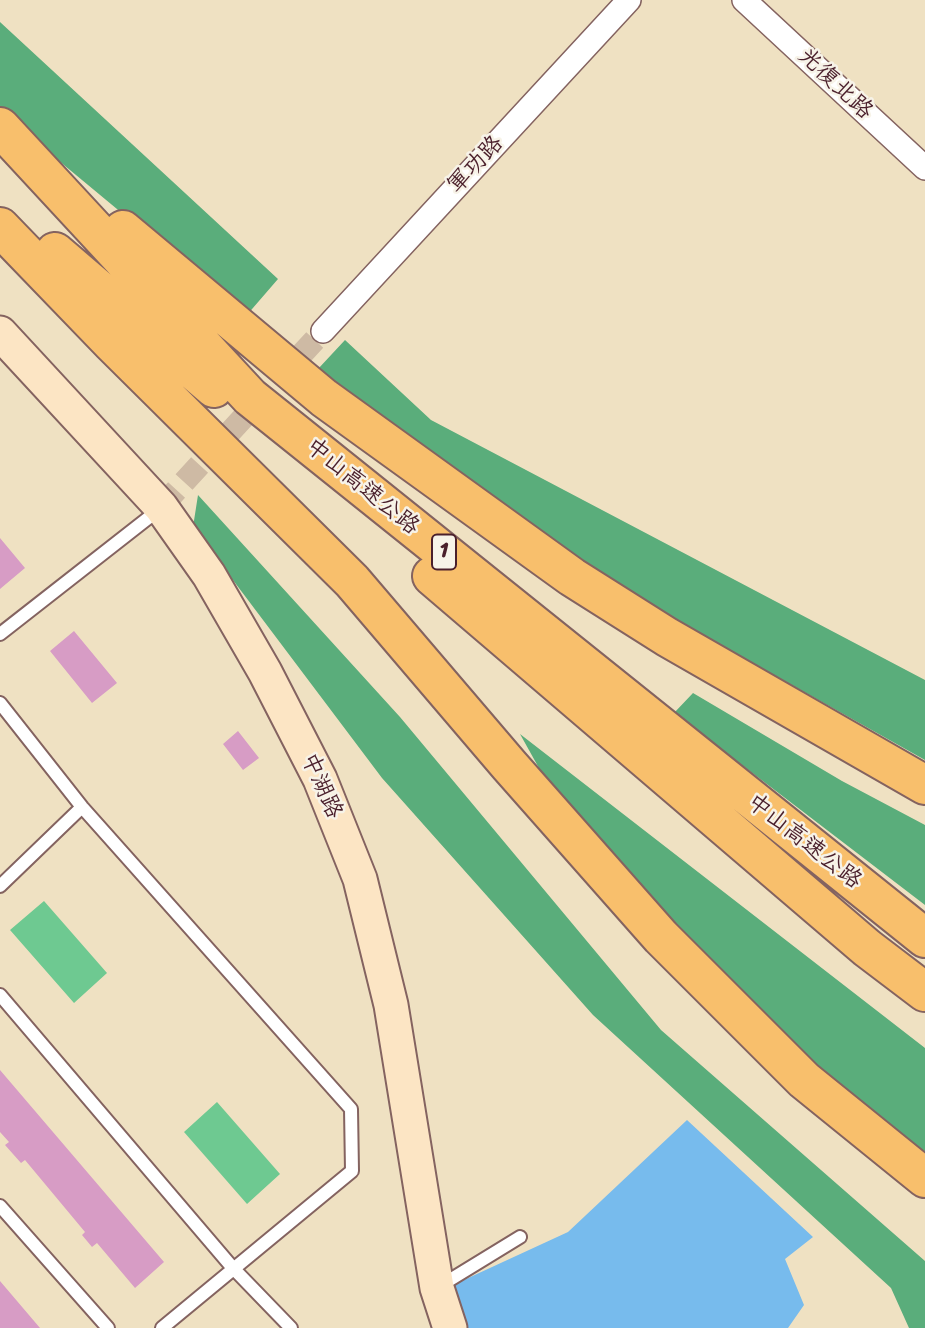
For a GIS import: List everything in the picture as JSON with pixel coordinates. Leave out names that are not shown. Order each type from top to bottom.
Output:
[{"type":"highway","points":[[0,127],[324,398],[560,569],[667,636],[925,785]]},
{"type":"highway","name":"中山高速公路","points":[[0,127],[250,397],[925,937]]},
{"type":"highway","name":"中山高速公路","points":[[0,205],[867,948],[925,992]]},
{"type":"highway","points":[[0,227],[112,344],[352,581],[661,937],[804,1080],[925,1178]]},
{"type":"street","name":"軍功路","points":[[323,331],[629,0]]},
{"type":"street","name":"光復北路","points":[[744,0],[925,168]]},
{"type":"street","name":"中湖路","points":[[0,333],[161,508],[209,575],[265,672],[320,779],[360,879],[391,1005],[437,1287],[450,1328]]},
{"type":"lane","points":[[0,634],[161,508]]},
{"type":"lane","points":[[0,703],[82,807],[351,1109],[352,1171],[232,1267],[162,1328]]},
{"type":"lane","points":[[0,886],[82,807]]},
{"type":"lane","points":[[0,995],[232,1267],[291,1328]]},
{"type":"lane","points":[[0,1206],[108,1328]]},
{"type":"lane","points":[[437,1287],[520,1237]]},
{"type":"green space","points":[[0,22],[278,279],[246,316],[0,112]]},
{"type":"green space","points":[[345,340],[431,420],[925,680],[925,760],[623,590],[384,426],[318,369]]},
{"type":"green space","points":[[198,495],[400,717],[661,1030],[925,1261],[925,1328],[909,1328],[891,1288],[593,1015],[382,778],[193,527]]},
{"type":"green space","points":[[693,693],[842,781],[925,825],[925,905],[674,713]]},
{"type":"green space","points":[[520,734],[925,1048],[925,1154],[852,1096],[778,1030],[559,804]]},
{"type":"green space","points":[[44,901],[107,973],[74,1003],[10,930]]},
{"type":"green space","points":[[217,1102],[280,1174],[247,1204],[184,1132]]},
{"type":"water","points":[[687,1120],[813,1237],[785,1259],[804,1305],[788,1328],[458,1328],[453,1285],[568,1232]]},
{"type":"building","points":[[0,538],[25,568],[0,589]]},
{"type":"building","points":[[74,631],[117,683],[92,703],[50,651]]},
{"type":"building","points":[[238,731],[259,758],[243,770],[223,744]]},
{"type":"building","points":[[0,1070],[164,1262],[135,1288],[97,1243],[92,1247],[82,1235],[85,1232],[25,1160],[21,1163],[5,1145],[9,1142],[0,1132]]},
{"type":"building","points":[[0,1281],[40,1328],[0,1328]]},
{"type":"tunnel","points":[[161,507],[323,331]]}]
